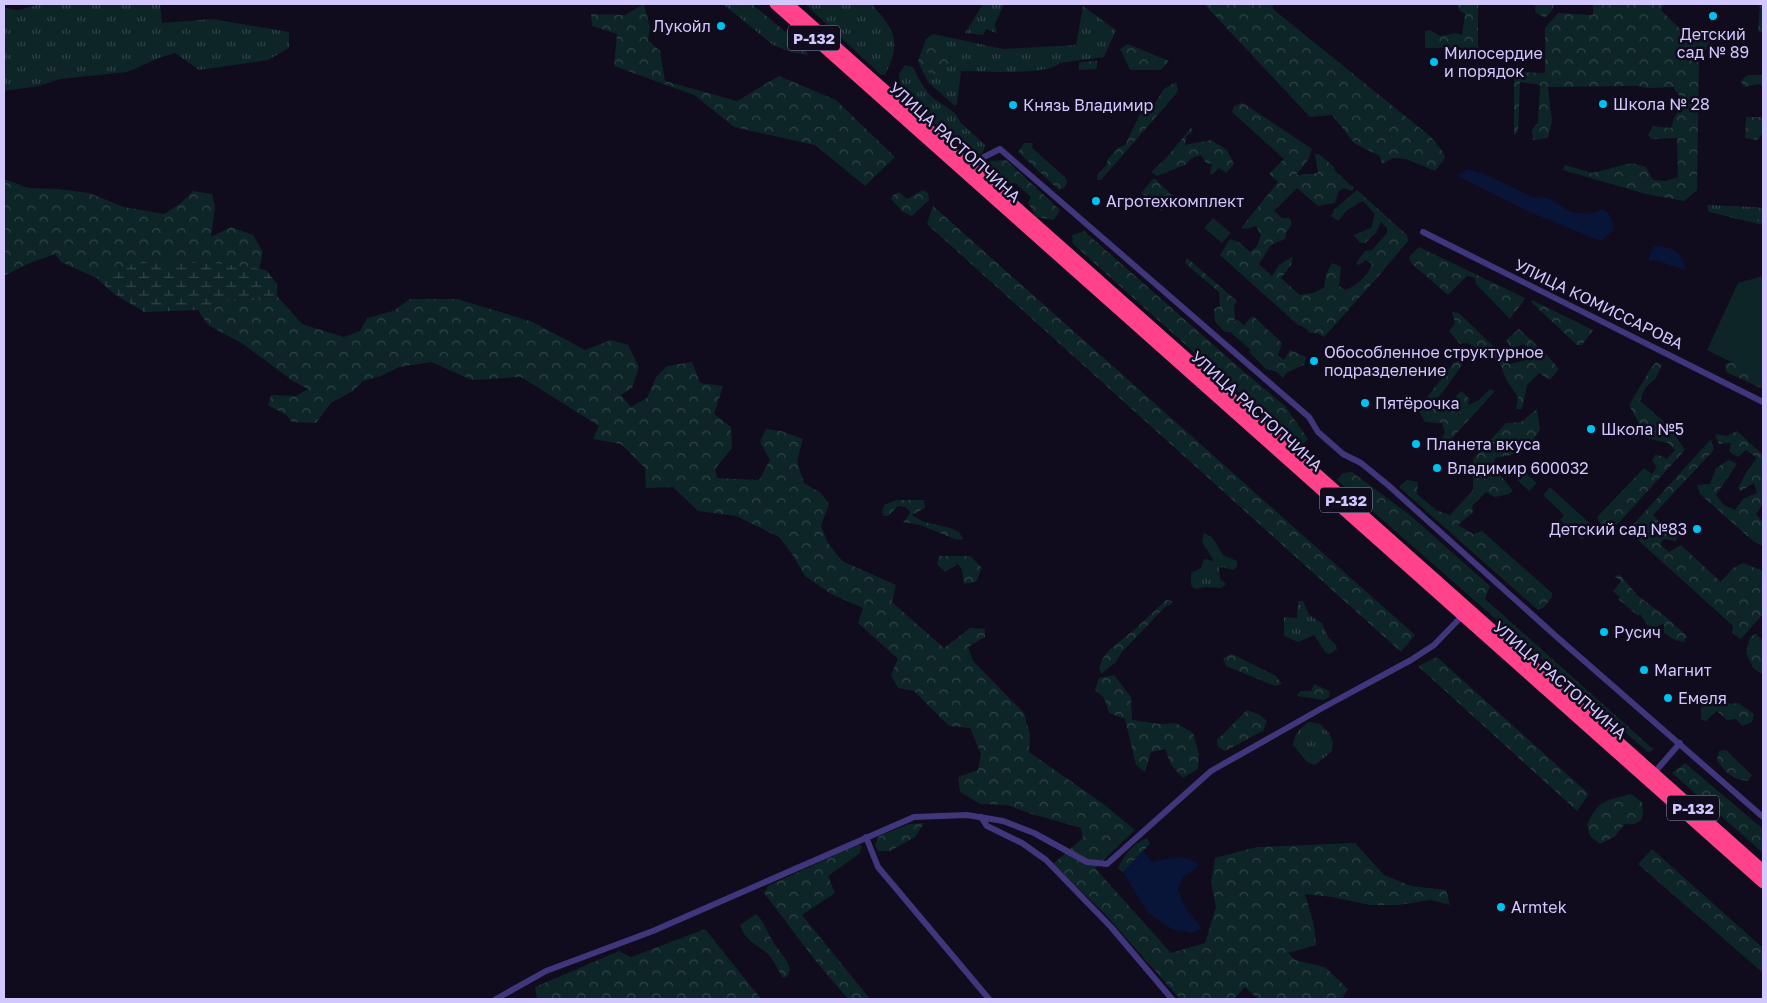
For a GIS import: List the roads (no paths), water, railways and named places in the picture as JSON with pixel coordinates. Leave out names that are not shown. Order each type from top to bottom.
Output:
[{"type":"highway","name":"УЛИЦА РАСТОПЧИНА","points":[[775,4],[1763,883]]},
{"type":"highway","name":"УЛИЦА РАСТОПЧИНА","points":[[788,4],[1763,870]]},
{"type":"street","name":"УЛИЦА РАСТОПЧИНА","points":[[972,167],[984,157],[1000,148],[1309,417],[1318,432],[1343,454],[1361,463],[1381,480],[1763,817]]},
{"type":"street","name":"УЛИЦА КОМИССАРОВА","points":[[1423,232],[1763,402]]},
{"type":"street","points":[[496,999],[546,971],[653,931],[914,817],[967,815],[1003,821],[1034,833],[1087,862],[1107,864],[1211,771],[1411,660],[1434,645],[1462,616]]},
{"type":"street","points":[[1654,773],[1680,743]]},
{"type":"street","points":[[981,817],[987,826],[1022,843],[1046,860],[1111,927],[1172,999]]},
{"type":"street","points":[[866,837],[878,867],[989,999]]},
{"type":"water","points":[[1467,169],[1485,174],[1532,197],[1548,198],[1571,212],[1588,214],[1603,209],[1610,215],[1614,230],[1601,241],[1532,213],[1458,176]]},
{"type":"water","points":[[1654,246],[1666,247],[1675,251],[1686,269],[1659,261],[1649,261]]},
{"type":"water","points":[[1143,851],[1152,862],[1171,858],[1184,858],[1199,866],[1184,876],[1178,889],[1185,908],[1202,928],[1193,933],[1172,929],[1148,913],[1123,872]]},
{"type":"place","name":"Детский сад № 89","points":[[1713,16]]},
{"type":"place","name":"Лукойл","points":[[721,26]]},
{"type":"place","name":"Милосердие и порядок","points":[[1434,62]]},
{"type":"place","name":"Школа № 28","points":[[1603,104]]},
{"type":"place","name":"Князь Владимир","points":[[1013,105]]},
{"type":"place","name":"Агротехкомплект","points":[[1096,201]]},
{"type":"place","name":"Обособленное структурное подразделение","points":[[1314,361]]},
{"type":"place","name":"Пятёрочка","points":[[1365,403]]},
{"type":"place","name":"Школа №5","points":[[1591,429]]},
{"type":"place","name":"Планета вкуса","points":[[1416,444]]},
{"type":"place","name":"Владимир 600032","points":[[1437,468]]},
{"type":"place","name":"Детский сад №83","points":[[1697,529]]},
{"type":"place","name":"Русич","points":[[1604,632]]},
{"type":"place","name":"Магнит","points":[[1644,670]]},
{"type":"place","name":"Емеля","points":[[1668,698]]},
{"type":"place","name":"Armtek","points":[[1501,907]]}]
